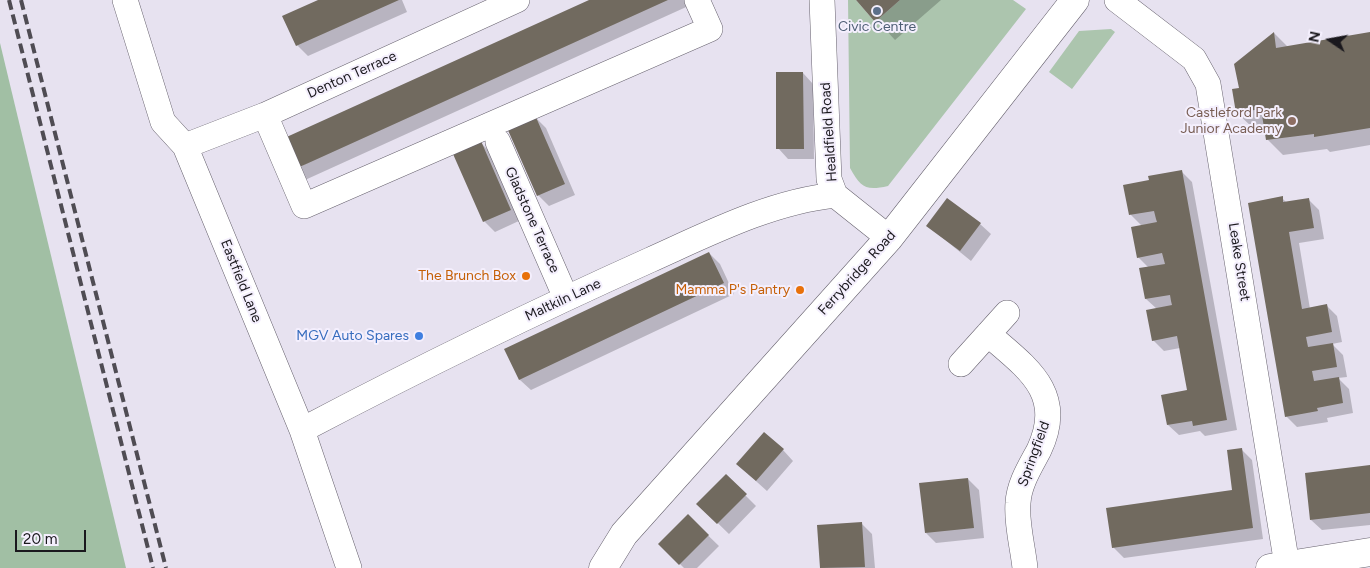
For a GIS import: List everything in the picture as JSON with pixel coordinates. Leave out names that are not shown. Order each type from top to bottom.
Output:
[{"type":"street","name":"Eastfield Lane","points":[[124,0],[163,122],[185,146],[302,430],[349,568]]},
{"type":"street","name":"Denton Terrace","points":[[185,146],[265,114],[517,0]]},
{"type":"street","points":[[265,114],[304,206],[710,29],[697,0]]},
{"type":"street","name":"Healdfield Road","points":[[822,0],[829,179],[835,195],[889,238]]},
{"type":"street","name":"Ferrybridge Road","points":[[603,568],[624,534],[889,238],[1075,0]]},
{"type":"street","name":"Leake Street","points":[[1117,0],[1194,59],[1208,84],[1278,567]]},
{"type":"street","name":"Gladstone Terrace","points":[[498,142],[566,298]]},
{"type":"street","name":"Maltkiln Lane","points":[[302,430],[404,376],[566,298],[761,213],[815,197],[835,195]]},
{"type":"street","points":[[961,364],[1007,313]]},
{"type":"street","name":"Springfield","points":[[988,334],[1027,368],[1045,392],[1048,403],[1048,424],[1022,484],[1017,504],[1025,568]]},
{"type":"street","points":[[621,568],[624,534]]},
{"type":"street","points":[[1278,567],[1370,552]]},
{"type":"green space","points":[[848,0],[856,0],[875,22],[900,0],[1013,0],[1026,9],[888,186],[869,188],[857,180],[850,168]]},
{"type":"green space","points":[[1111,29],[1115,32],[1072,89],[1049,72],[1079,31]]},
{"type":"green space","points":[[0,43],[126,568],[0,568]]},
{"type":"building","points":[[318,0],[399,0],[296,46],[282,16]]},
{"type":"building","points":[[589,0],[668,0],[293,170],[280,140]]},
{"type":"building","name":"Civic Centre","points":[[856,0],[900,0],[875,22]]},
{"type":"building","points":[[1274,32],[1276,48],[1370,32],[1370,128],[1314,137],[1314,134],[1266,140],[1261,109],[1236,113],[1232,89],[1239,88],[1234,64]]},
{"type":"building","points":[[776,72],[803,72],[804,149],[776,149]]},
{"type":"building","points":[[535,115],[565,184],[537,196],[507,128]]},
{"type":"building","points":[[481,141],[511,210],[483,222],[453,154]]},
{"type":"building","points":[[1182,170],[1227,420],[1193,426],[1192,421],[1167,425],[1161,395],[1187,390],[1177,336],[1152,341],[1146,310],[1172,305],[1170,295],[1145,299],[1139,268],[1165,264],[1162,253],[1137,258],[1131,227],[1157,222],[1154,211],[1129,215],[1123,185],[1149,180],[1148,176]]},
{"type":"building","points":[[1283,196],[1283,202],[1309,198],[1314,228],[1289,232],[1302,309],[1327,304],[1332,332],[1306,337],[1308,347],[1333,343],[1337,367],[1312,371],[1314,381],[1339,377],[1343,403],[1317,408],[1318,411],[1285,417],[1248,203]]},
{"type":"building","points":[[947,198],[981,223],[960,251],[926,226]]},
{"type":"building","points":[[709,252],[724,283],[519,380],[504,349]]},
{"type":"building","points":[[764,432],[784,449],[756,481],[736,464]]},
{"type":"building","points":[[1242,448],[1253,528],[1112,548],[1106,508],[1232,490],[1227,450]]},
{"type":"building","points":[[1370,465],[1370,513],[1310,520],[1305,473]]},
{"type":"building","points":[[726,474],[747,494],[717,524],[696,504]]},
{"type":"building","points":[[968,478],[974,528],[925,533],[919,483]]},
{"type":"building","points":[[688,514],[709,535],[679,565],[658,544]]},
{"type":"building","points":[[862,522],[865,567],[820,568],[817,525]]},
{"type":"railway","points":[[9,0],[153,568]]},
{"type":"railway","points":[[21,0],[166,568]]},
{"type":"place","name":"Civic Centre","points":[[877,11]]},
{"type":"place","name":"Castleford Park Junior Academy","points":[[1292,121]]},
{"type":"place","name":"The Brunch Box","points":[[526,276]]},
{"type":"place","name":"Mamma P's Pantry","points":[[800,290]]},
{"type":"place","name":"MGV Auto Spares","points":[[419,336]]}]
